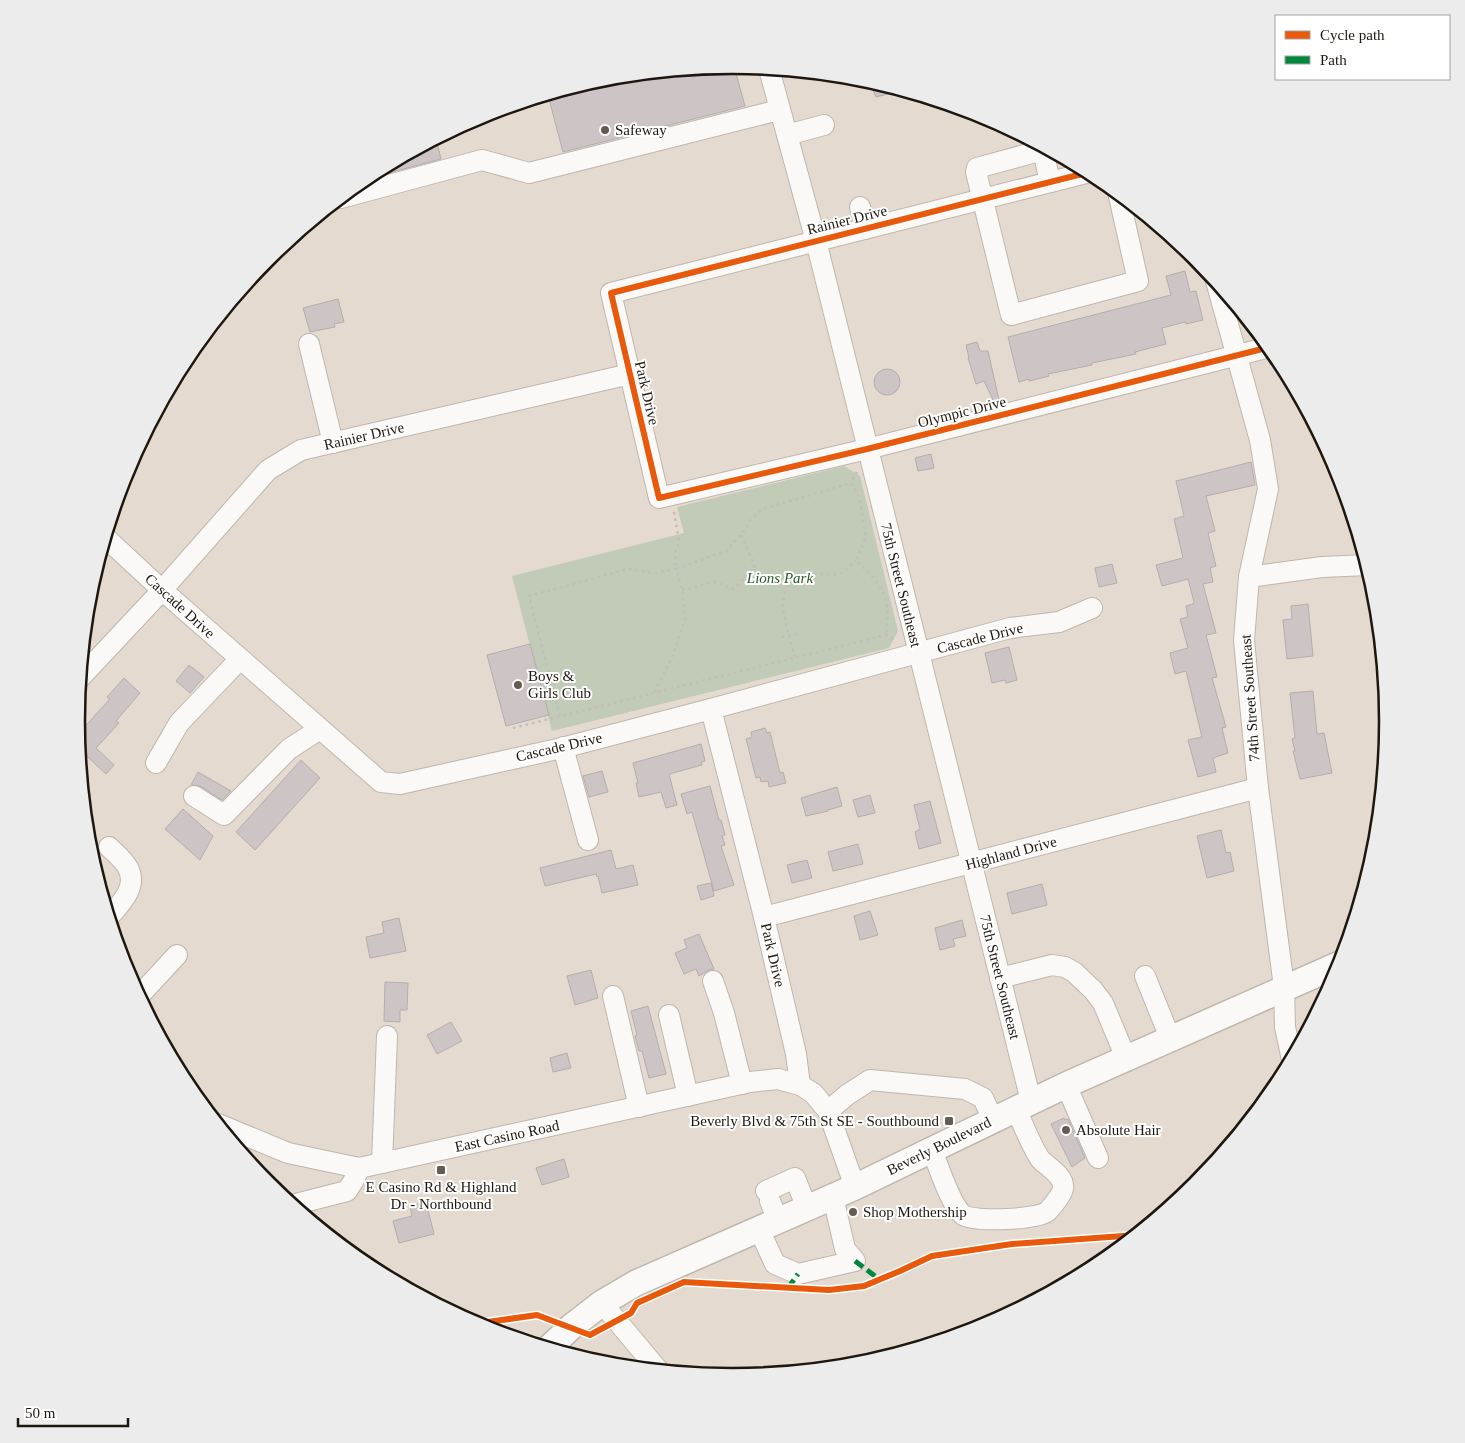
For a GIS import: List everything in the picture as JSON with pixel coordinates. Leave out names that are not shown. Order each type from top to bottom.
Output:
[{"type":"main road","name":"Beverly Boulevard","points":[[553,1343],[602,1303],[768,1210],[808,1208],[1066,1085],[1332,967]]},
{"type":"street","name":"75th Street Southeast","points":[[770,75],[816,241],[1000,978],[1023,1105],[1040,1158],[1057,1174],[1063,1186],[1061,1195],[1048,1211],[1038,1215],[1002,1219],[974,1219],[964,1216],[956,1209],[932,1150]]},
{"type":"street","points":[[359,193],[482,160],[529,172],[780,110]]},
{"type":"street","points":[[786,135],[824,125]]},
{"type":"street","points":[[1038,151],[976,168],[1011,315],[1138,281],[1121,203]]},
{"type":"street","points":[[1042,154],[1050,182]]},
{"type":"street","name":"Rainier Drive","points":[[611,293],[1079,175]]},
{"type":"street","points":[[860,207],[865,229]]},
{"type":"street","name":"Park Drive","points":[[611,293],[630,374],[664,496]]},
{"type":"street","name":"74th Street Southeast","points":[[1220,294],[1260,440],[1268,489],[1249,576],[1244,640],[1258,788],[1284,987],[1285,1027],[1290,1050]]},
{"type":"street","points":[[310,344],[333,443]]},
{"type":"street","name":"Olympic Drive","points":[[664,496],[867,449],[1262,349]]},
{"type":"street","name":"Rainier Drive","points":[[87,671],[268,470],[302,450],[630,374]]},
{"type":"street","name":"Cascade Drive","points":[[110,543],[156,596],[240,659],[381,782],[400,784],[563,747],[711,710],[1010,628],[1059,622],[1092,608]]},
{"type":"street","points":[[1249,576],[1322,567],[1361,565]]},
{"type":"street","points":[[156,763],[179,723],[240,659]]},
{"type":"street","name":"Park Drive","points":[[711,710],[764,917],[796,1054],[800,1085]]},
{"type":"street","points":[[194,796],[224,815],[289,749],[320,728]]},
{"type":"street","points":[[563,747],[588,840]]},
{"type":"street","name":"Highland Drive","points":[[764,917],[1258,788]]},
{"type":"street","points":[[109,846],[128,867],[131,881],[126,896],[114,911]]},
{"type":"street","points":[[144,990],[177,955]]},
{"type":"street","points":[[1000,978],[1048,965],[1056,964],[1065,967],[1083,980],[1103,1003],[1126,1058]]},
{"type":"street","points":[[1145,976],[1170,1038]]},
{"type":"street","points":[[714,981],[742,1084]]},
{"type":"street","points":[[612,996],[639,1107]]},
{"type":"street","points":[[669,1015],[688,1096]]},
{"type":"street","points":[[382,1163],[387,1036]]},
{"type":"street","name":"East Casino Road","points":[[229,1128],[288,1153],[359,1168],[742,1084],[778,1079],[800,1085]]},
{"type":"street","points":[[828,1111],[846,1095],[870,1080],[965,1089],[983,1098],[994,1120]]},
{"type":"street","points":[[800,1085],[813,1093],[828,1111],[855,1186]]},
{"type":"street","points":[[1066,1085],[1098,1158]]},
{"type":"street","points":[[299,1203],[347,1191],[359,1168]]},
{"type":"street","points":[[768,1210],[775,1264],[798,1274],[855,1261],[845,1249],[832,1197]]},
{"type":"street","points":[[602,1303],[654,1365]]},
{"type":"path","points":[[560,716],[529,596],[628,569],[656,573],[676,569],[726,551],[741,535],[752,518],[763,510],[850,483],[860,468]]},
{"type":"path","points":[[796,658],[783,612],[784,592],[792,579],[807,574],[841,573],[856,561],[866,536],[859,496],[850,483]]},
{"type":"path","points":[[654,693],[673,655],[685,619],[682,590],[676,569],[675,553],[679,541],[664,496]]},
{"type":"path","points":[[682,590],[716,582],[734,589],[740,584],[746,575],[755,569],[741,535]]},
{"type":"path","points":[[856,561],[872,574],[885,595],[889,616],[886,635]]},
{"type":"path","points":[[782,638],[801,633]]},
{"type":"path","points":[[513,728],[886,635],[898,643]]},
{"type":"green space","name":"Lions Park","points":[[844,466],[860,476],[898,631],[889,648],[552,731],[512,576],[684,533],[677,507]]},
{"type":"building","name":"Safeway","points":[[736,74],[745,106],[563,152],[549,101],[606,86],[648,79],[690,75]]},
{"type":"building","points":[[873,89],[890,93],[876,97]]},
{"type":"building","points":[[438,146],[441,159],[390,173]]},
{"type":"building","points":[[1185,271],[1190,292],[1196,291],[1203,320],[1162,328],[1166,344],[1135,352],[1136,354],[1019,382],[1008,337],[1171,295],[1166,276]]},
{"type":"building","points":[[338,299],[344,322],[334,324],[335,327],[310,332],[303,308]]},
{"type":"building","points":[[977,342],[980,351],[988,351],[999,400],[994,402],[984,381],[976,384],[968,358],[966,345]]},
{"type":"building","points":[[887,369],[896,373],[900,382],[896,391],[887,395],[878,391],[874,382],[878,373]]},
{"type":"building","points":[[931,454],[934,468],[918,471],[915,458]]},
{"type":"building","points":[[1251,462],[1255,485],[1206,496],[1215,531],[1208,533],[1216,566],[1210,568],[1213,582],[1203,584],[1216,633],[1206,635],[1217,677],[1212,678],[1226,727],[1222,728],[1228,753],[1213,758],[1216,772],[1198,777],[1188,740],[1202,737],[1186,671],[1175,674],[1170,653],[1188,648],[1180,619],[1188,617],[1186,606],[1194,602],[1188,579],[1162,586],[1156,565],[1183,558],[1174,519],[1184,516],[1176,481]]},
{"type":"building","points":[[1112,564],[1117,583],[1099,587],[1095,568]]},
{"type":"building","points":[[1308,604],[1313,656],[1287,659],[1283,620],[1292,619],[1291,606]]},
{"type":"building","name":"Boys & Girls Club","points":[[530,644],[549,715],[506,726],[487,655]]},
{"type":"building","points":[[1009,647],[1017,680],[1006,683],[1005,680],[992,683],[985,653]]},
{"type":"building","points":[[189,665],[204,677],[190,693],[176,681]]},
{"type":"building","points":[[124,678],[140,693],[116,721],[119,723],[96,748],[114,765],[106,774],[86,755],[85,726],[110,699],[107,697]]},
{"type":"building","points":[[1313,691],[1317,734],[1324,733],[1332,773],[1300,779],[1293,751],[1295,751],[1292,739],[1295,738],[1290,693]]},
{"type":"building","points":[[765,728],[767,733],[770,732],[780,773],[783,772],[786,783],[769,787],[768,781],[761,782],[760,777],[756,778],[746,739],[752,737],[751,732]]},
{"type":"building","points":[[701,744],[705,761],[701,762],[702,765],[669,774],[677,805],[666,808],[661,792],[639,797],[633,763]]},
{"type":"building","points":[[301,760],[320,778],[255,850],[236,832]]},
{"type":"building","points":[[602,771],[608,792],[589,797],[583,776]]},
{"type":"building","points":[[198,772],[231,791],[222,800],[200,786],[191,785]]},
{"type":"building","points":[[710,786],[725,835],[722,836],[725,845],[721,846],[734,885],[714,891],[692,812],[687,814],[681,794]]},
{"type":"building","points":[[837,787],[842,806],[806,816],[801,798]]},
{"type":"building","points":[[870,795],[875,813],[858,817],[853,800]]},
{"type":"building","points":[[930,801],[941,843],[919,849],[915,832],[920,829],[914,805]]},
{"type":"building","points":[[183,809],[213,836],[200,860],[165,829]]},
{"type":"building","points":[[1221,830],[1226,853],[1230,852],[1234,871],[1207,878],[1197,836]]},
{"type":"building","points":[[858,844],[863,864],[833,871],[828,852]]},
{"type":"building","points":[[611,850],[616,869],[633,865],[638,885],[602,893],[596,874],[545,886],[540,868]]},
{"type":"building","points":[[807,860],[812,878],[792,883],[787,865]]},
{"type":"building","points":[[711,883],[714,896],[701,900],[697,886]]},
{"type":"building","points":[[1042,884],[1047,905],[1012,914],[1007,893]]},
{"type":"building","points":[[870,911],[878,935],[860,940],[854,916]]},
{"type":"building","points":[[399,918],[406,951],[370,958],[366,937],[384,933],[382,922]]},
{"type":"building","points":[[962,920],[966,936],[953,939],[955,946],[940,950],[935,928]]},
{"type":"building","points":[[699,934],[714,969],[699,976],[696,969],[684,974],[675,953],[687,948],[684,940]]},
{"type":"building","points":[[591,970],[598,998],[575,1005],[567,976]]},
{"type":"building","points":[[385,982],[408,983],[407,1010],[400,1010],[400,1022],[384,1021]]},
{"type":"building","points":[[648,1006],[666,1074],[649,1078],[642,1051],[639,1051],[631,1011]]},
{"type":"building","points":[[451,1022],[462,1041],[437,1054],[427,1035]]},
{"type":"building","points":[[567,1053],[571,1068],[553,1072],[550,1058]]},
{"type":"building","points":[[1064,1118],[1065,1120],[1068,1119],[1085,1158],[1072,1167],[1051,1124]]},
{"type":"building","points":[[564,1159],[569,1177],[542,1185],[536,1168]]},
{"type":"building","points":[[426,1202],[434,1234],[399,1243],[393,1221],[412,1216],[410,1206]]},
{"type":"marked path","points":[[855,1261],[879,1279]]},
{"type":"marked path","points":[[788,1288],[798,1274]]},
{"type":"cycle path","points":[[1079,175],[611,293],[659,498],[867,449],[1262,349]]},
{"type":"cycle path","points":[[490,1322],[537,1315],[590,1335],[631,1313],[637,1303],[684,1282],[829,1290],[864,1286],[932,1256],[1012,1244],[1126,1236]]},
{"type":"place","name":"Safeway","points":[[605,130]]},
{"type":"place","name":"Boys & Girls Club","points":[[518,685]]},
{"type":"place","name":"Beverly Blvd & 75th St SE - Southbound","points":[[949,1121]]},
{"type":"place","name":"Absolute Hair","points":[[1066,1130]]},
{"type":"place","name":"E Casino Rd & Highland Dr - Northbound","points":[[441,1170]]},
{"type":"place","name":"Shop Mothership","points":[[853,1212]]}]
